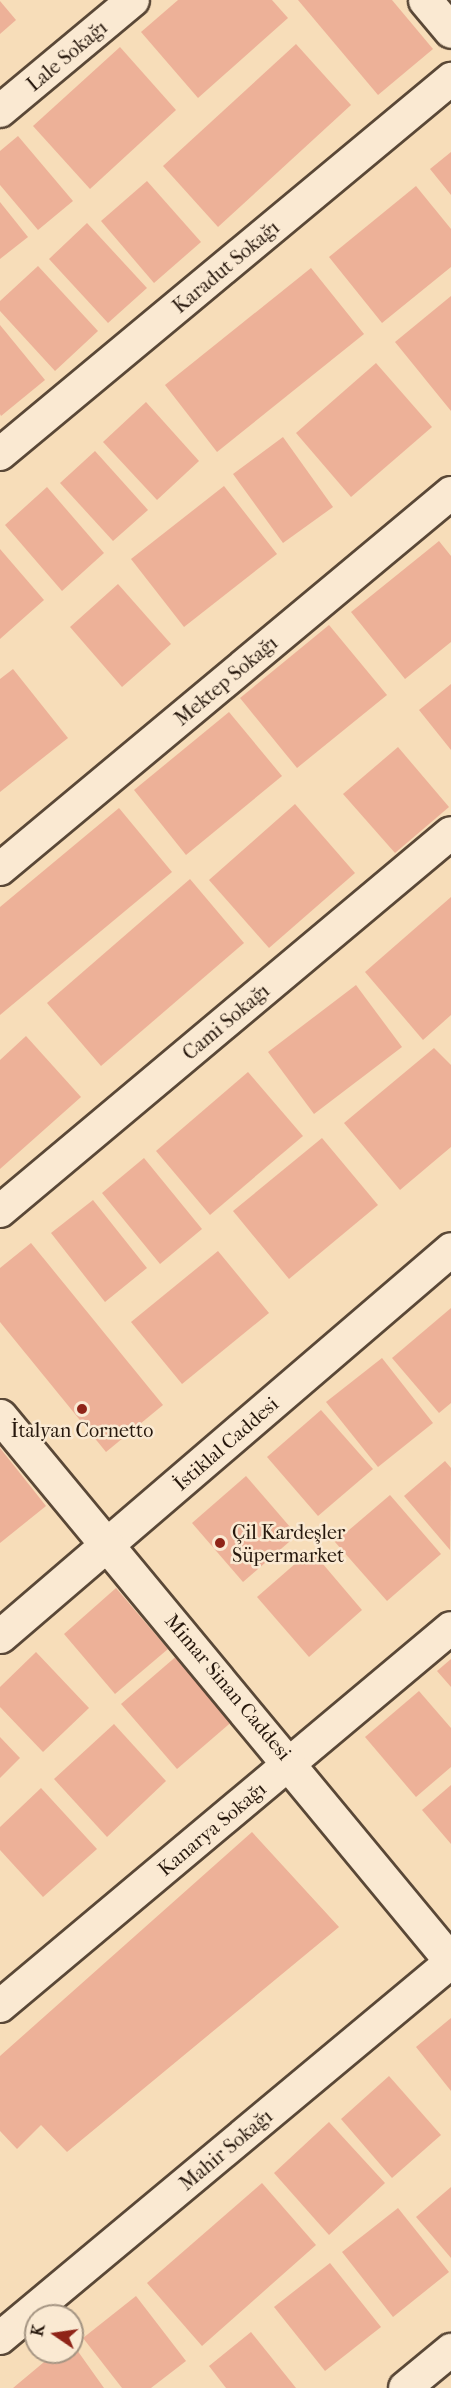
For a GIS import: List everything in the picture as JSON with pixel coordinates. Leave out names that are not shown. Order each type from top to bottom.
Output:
[{"type":"main road","points":[[426,0],[451,31]]},
{"type":"main road","name":"İstiklal Caddesi","points":[[0,1636],[109,1545],[451,1249]]},
{"type":"main road","name":"Mimar Sinan Caddesi","points":[[0,1416],[292,1763],[451,1962]]},
{"type":"street","name":"Lale Sokağı","points":[[0,111],[133,0]]},
{"type":"street","name":"Karadut Sokağı","points":[[0,454],[451,79]]},
{"type":"street","name":"Mektep Sokağı","points":[[0,869],[451,493]]},
{"type":"street","name":"Cami Sokağı","points":[[0,1211],[451,833]]},
{"type":"street","name":"Kanarya Sokağı","points":[[0,2006],[451,1628]]},
{"type":"street","name":"Mahir Sokağı","points":[[0,2338],[451,1962]]},
{"type":"street","points":[[405,2388],[451,2350]]},
{"type":"building","points":[[178,0],[272,0],[288,18],[198,98],[141,32]]},
{"type":"building","points":[[298,0],[392,0],[433,49],[378,95]]},
{"type":"building","points":[[0,1],[16,20],[0,34]]},
{"type":"building","points":[[296,44],[351,105],[218,227],[163,166]]},
{"type":"building","points":[[120,47],[176,110],[90,189],[33,126]]},
{"type":"building","points":[[18,136],[73,201],[38,230],[0,185],[0,151]]},
{"type":"building","points":[[451,152],[451,195],[430,169]]},
{"type":"building","points":[[147,181],[201,242],[154,283],[101,221]]},
{"type":"building","points":[[416,186],[451,229],[451,267],[382,323],[329,257]]},
{"type":"building","points":[[0,202],[28,237],[0,259]]},
{"type":"building","points":[[87,223],[147,288],[108,323],[49,259]]},
{"type":"building","points":[[38,266],[98,331],[55,371],[0,311],[0,301]]},
{"type":"building","points":[[311,268],[364,334],[217,452],[165,385]]},
{"type":"building","points":[[451,296],[451,411],[395,342]]},
{"type":"building","points":[[0,325],[45,380],[1,416],[0,414]]},
{"type":"building","points":[[376,363],[432,427],[351,497],[296,433]]},
{"type":"building","points":[[146,402],[199,461],[157,500],[103,442]]},
{"type":"building","points":[[283,437],[333,507],[283,543],[233,474]]},
{"type":"building","points":[[95,451],[148,510],[113,541],[60,483]]},
{"type":"building","points":[[224,486],[277,554],[184,627],[131,559]]},
{"type":"building","points":[[47,487],[104,553],[62,591],[5,525]]},
{"type":"building","points":[[439,541],[451,556],[451,642],[405,679],[351,612]]},
{"type":"building","points":[[0,549],[44,600],[0,639]]},
{"type":"building","points":[[118,584],[171,644],[122,687],[70,627]]},
{"type":"building","points":[[329,625],[387,695],[297,768],[240,698]]},
{"type":"building","points":[[13,669],[68,738],[0,792],[0,679]]},
{"type":"building","points":[[451,684],[451,750],[419,710]]},
{"type":"building","points":[[229,712],[282,776],[186,855],[134,790]]},
{"type":"building","points":[[398,747],[449,807],[395,853],[343,794]]},
{"type":"building","points":[[295,804],[355,873],[269,948],[209,880]]},
{"type":"building","points":[[119,808],[172,872],[0,1015],[0,907]]},
{"type":"building","points":[[190,879],[244,943],[101,1066],[47,1003]]},
{"type":"building","points":[[451,897],[451,1015],[423,1040],[365,972]]},
{"type":"building","points":[[356,985],[402,1047],[314,1114],[268,1052]]},
{"type":"building","points":[[26,1036],[81,1097],[0,1169],[0,1060]]},
{"type":"building","points":[[434,1048],[451,1065],[451,1147],[400,1190],[344,1123]]},
{"type":"building","points":[[248,1072],[303,1136],[210,1215],[156,1151]]},
{"type":"building","points":[[322,1138],[378,1205],[289,1279],[233,1211]]},
{"type":"building","points":[[144,1158],[202,1229],[160,1264],[102,1193]]},
{"type":"building","points":[[93,1200],[147,1268],[105,1302],[51,1233]]},
{"type":"building","points":[[31,1243],[163,1405],[106,1452],[0,1322],[0,1268]]},
{"type":"building","points":[[218,1251],[269,1313],[182,1384],[131,1322]]},
{"type":"building","points":[[451,1308],[451,1403],[439,1413],[392,1358]]},
{"type":"building","points":[[382,1358],[433,1423],[378,1467],[326,1402]]},
{"type":"building","points":[[321,1410],[373,1469],[318,1516],[267,1457]]},
{"type":"building","points":[[0,1448],[46,1506],[0,1543]]},
{"type":"building","points":[[445,1461],[451,1468],[450,1550],[404,1496]]},
{"type":"building","points":[[246,1476],[297,1535],[243,1582],[192,1523]]},
{"type":"building","points":[[390,1495],[441,1554],[387,1601],[335,1542]]},
{"type":"building","points":[[311,1550],[362,1610],[309,1657],[257,1597]]},
{"type":"building","points":[[116,1588],[168,1649],[115,1694],[64,1634]]},
{"type":"building","points":[[36,1652],[89,1708],[43,1752],[0,1707],[0,1687]]},
{"type":"building","points":[[179,1654],[235,1719],[177,1769],[121,1704]]},
{"type":"building","points":[[451,1659],[451,1687],[437,1671]]},
{"type":"building","points":[[419,1691],[451,1728],[451,1767],[416,1797],[365,1737]]},
{"type":"building","points":[[114,1724],[166,1781],[107,1837],[54,1779]]},
{"type":"building","points":[[0,1737],[20,1758],[0,1778]]},
{"type":"building","points":[[451,1785],[451,1844],[422,1810]]},
{"type":"building","points":[[41,1788],[97,1849],[43,1897],[0,1850],[0,1827]]},
{"type":"building","points":[[252,1832],[339,1927],[67,2152],[41,2125],[17,2149],[0,2131],[0,2056]]},
{"type":"building","points":[[451,2018],[451,2091],[416,2047]]},
{"type":"building","points":[[389,2076],[441,2135],[392,2178],[341,2119]]},
{"type":"building","points":[[329,2122],[385,2183],[329,2235],[274,2173]]},
{"type":"building","points":[[262,2183],[316,2245],[202,2346],[147,2283]]},
{"type":"building","points":[[451,2187],[451,2258],[416,2217]]},
{"type":"building","points":[[398,2208],[449,2272],[393,2317],[342,2252]]},
{"type":"building","points":[[330,2263],[381,2327],[325,2371],[274,2307]]},
{"type":"building","points":[[136,2296],[186,2361],[151,2388],[122,2388],[84,2337]]},
{"type":"building","points":[[251,2332],[296,2388],[226,2388],[209,2366]]},
{"type":"building","points":[[84,2360],[104,2388],[13,2388],[42,2364],[84,2364]]},
{"type":"place","name":"İtalyan Cornetto","points":[[82,1409]]},
{"type":"place","name":"Çil Kardeşler Süpermarket","points":[[220,1543]]}]
